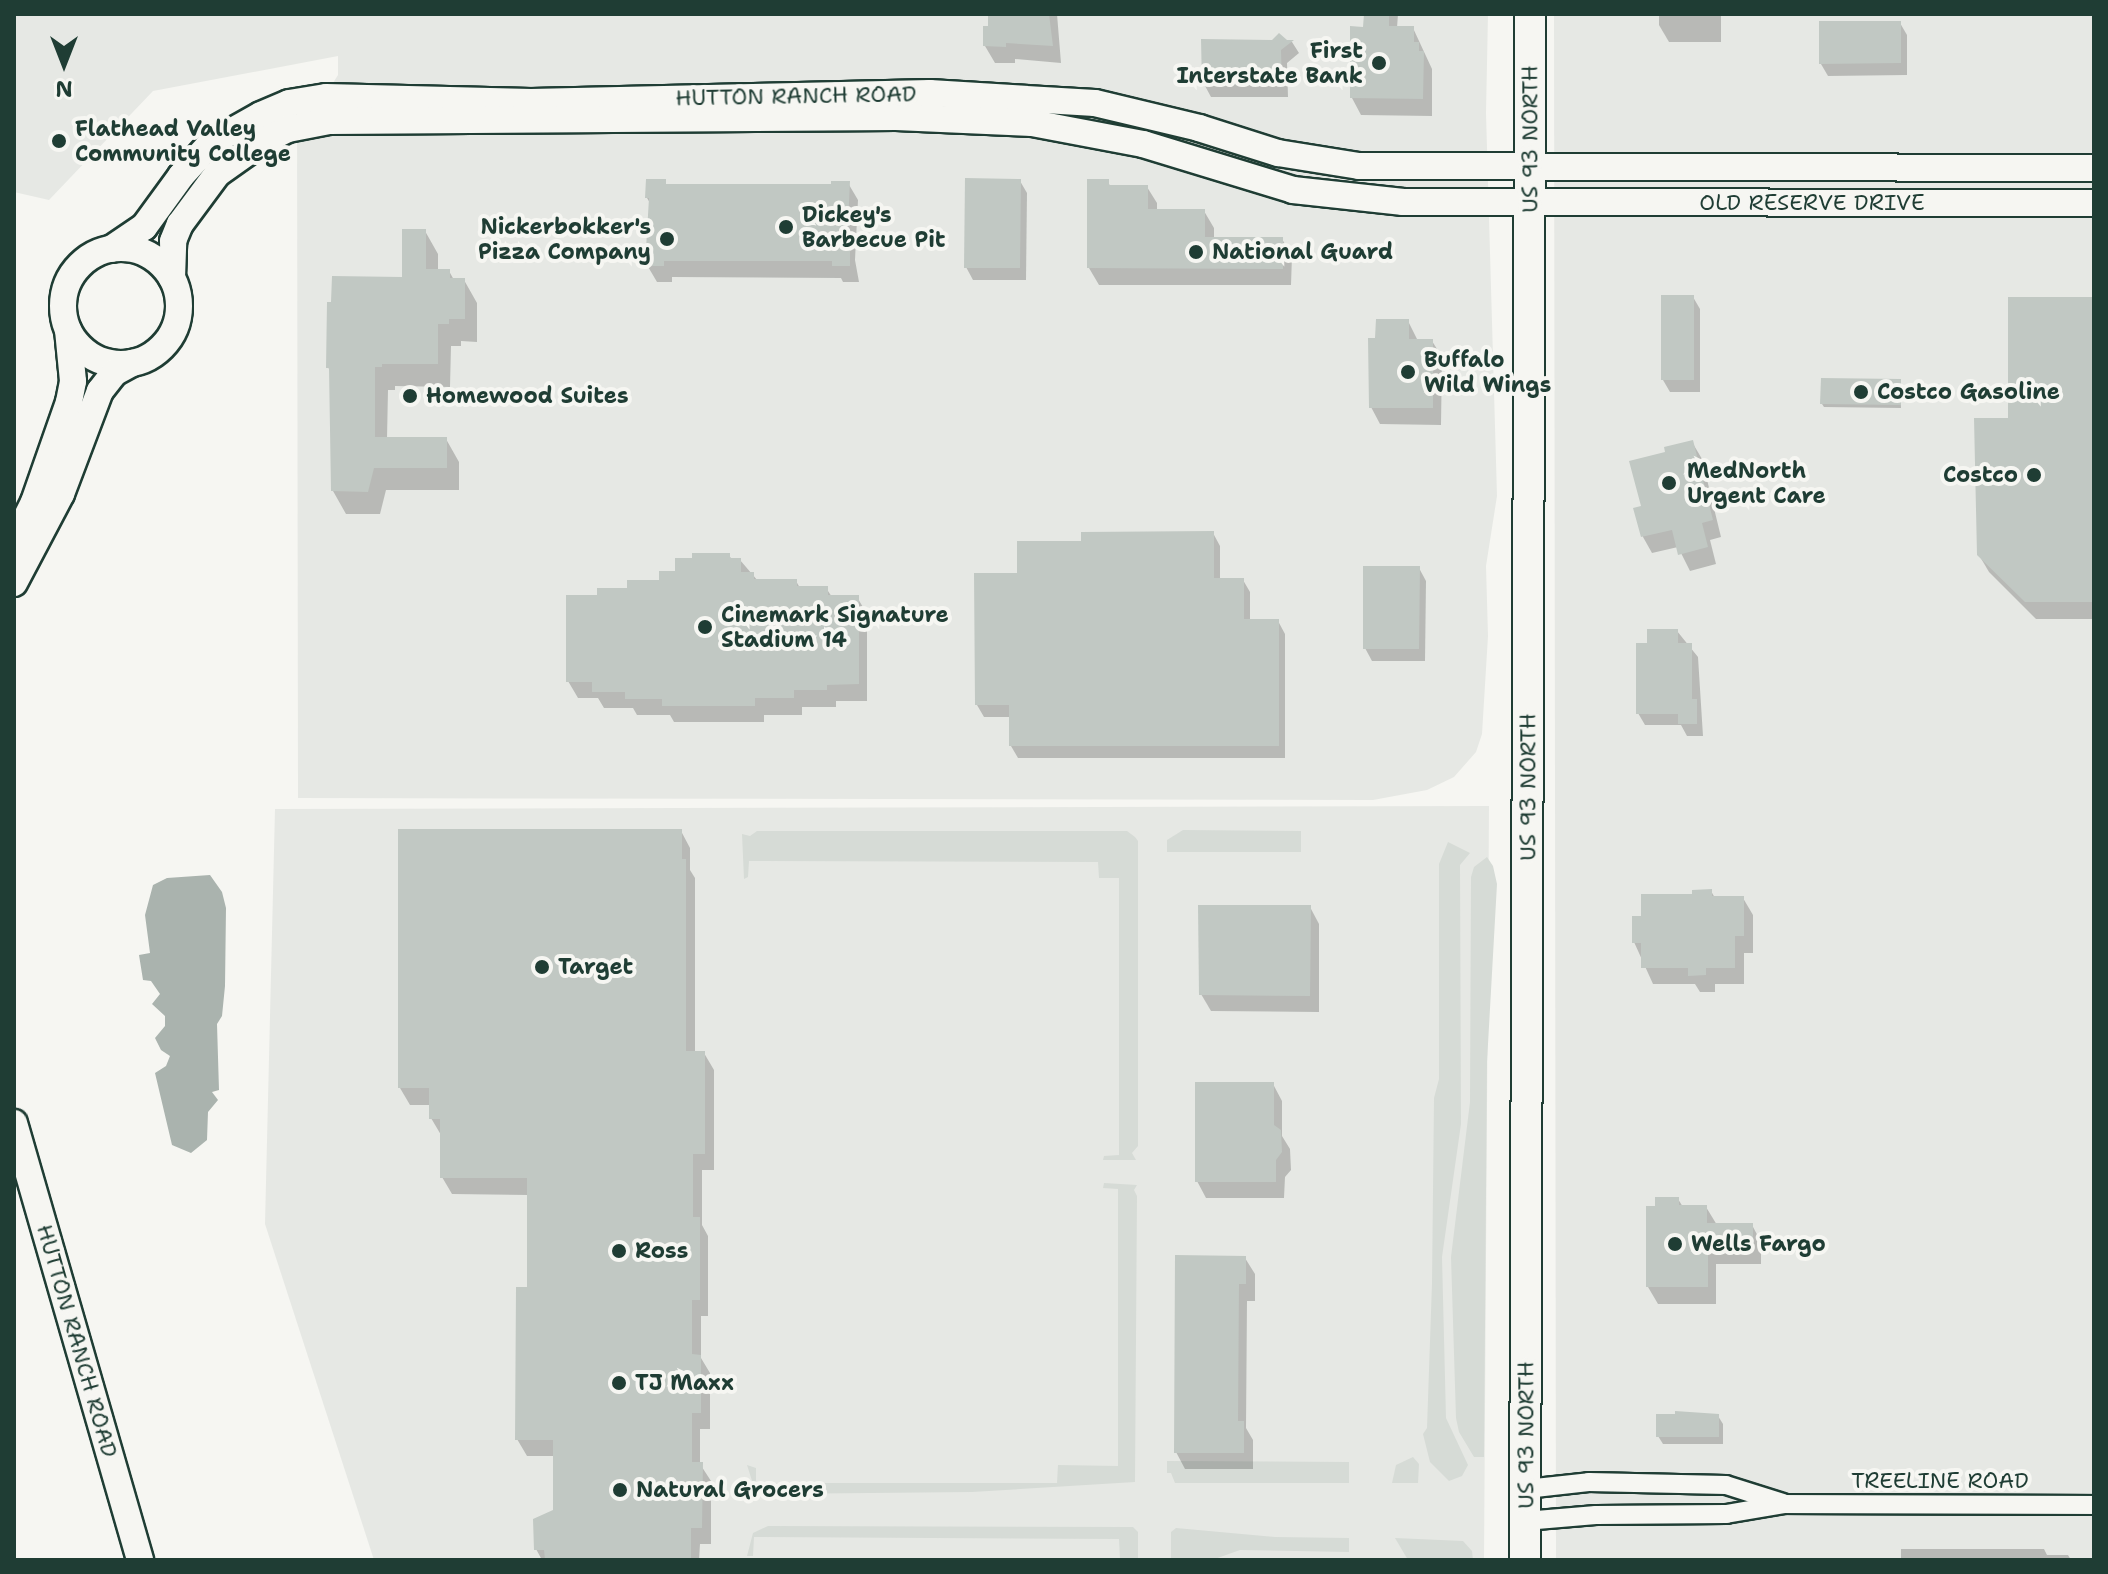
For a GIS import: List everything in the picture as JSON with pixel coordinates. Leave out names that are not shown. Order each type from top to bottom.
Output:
[{"type":"main road","name":"US 93 NORTH","points":[[1525,1560],[1530,14]]},
{"type":"main road","name":"HUTTON RANCH ROAD","points":[[111,249],[144,227],[181,176],[211,143],[233,128],[275,109],[326,97],[531,102],[897,92],[1054,98],[1136,111],[1236,142],[1319,161],[1400,168],[1531,167]]},
{"type":"main road","name":"HUTTON RANCH ROAD","points":[[172,278],[173,241],[180,224],[217,174],[236,157],[275,135],[329,121],[896,117],[1032,123],[1109,136],[1270,185],[1320,195],[1403,202],[1530,202]]},
{"type":"main road","name":"OLD RESERVE DRIVE","points":[[1531,167],[2094,168]]},
{"type":"main road","name":"OLD RESERVE DRIVE","points":[[1530,202],[2094,203]]},
{"type":"main road","points":[[14,542],[40,489],[69,402],[73,381],[64,300],[68,284],[88,259],[111,249],[146,254],[172,278],[178,294],[175,330],[151,356],[114,373],[100,391],[57,504],[14,583]]},
{"type":"main road","points":[[68,327],[82,349],[97,359],[132,363]]},
{"type":"main road","name":"HUTTON RANCH ROAD","points":[[14,1123],[140,1560]]},
{"type":"street","name":"TREELINE ROAD","points":[[1526,1489],[1589,1482],[1726,1485],[1785,1504]]},
{"type":"street","name":"TREELINE ROAD","points":[[1525,1521],[1596,1515],[1726,1514],[1785,1504],[2094,1505]]},
{"type":"shaded area","points":[[14,14],[1488,14],[1486,113],[1497,496],[1486,566],[1488,636],[1482,734],[1476,752],[1454,777],[1427,790],[1373,800],[298,798],[297,94],[333,83],[338,75],[338,56],[153,91],[49,200],[14,192]]},
{"type":"shaded area","points":[[1554,14],[2094,14],[2094,1560],[1556,1560]]},
{"type":"shaded area","points":[[1489,806],[1484,1560],[374,1560],[265,1224],[275,809]]},
{"type":"shaded area","points":[[1183,830],[1301,831],[1301,852],[1167,852],[1167,840]]},
{"type":"shaded area","points":[[757,831],[1127,831],[1135,837],[1138,841],[1138,1146],[1132,1153],[1136,1160],[1103,1160],[1104,1156],[1119,1155],[1119,878],[1099,878],[1098,862],[749,861],[748,877],[744,879],[742,834],[750,836]]},
{"type":"shaded area","points":[[1448,842],[1470,853],[1460,865],[1461,1124],[1442,1257],[1446,1418],[1468,1465],[1462,1476],[1449,1481],[1430,1462],[1423,1434],[1427,1428],[1432,1283],[1434,1098],[1439,1079],[1439,864]]},
{"type":"shaded area","points":[[1487,857],[1493,866],[1497,884],[1487,1062],[1484,1457],[1474,1457],[1459,1432],[1456,1418],[1451,1257],[1470,1102],[1471,877],[1474,867]]},
{"type":"shaded area","points":[[210,875],[222,892],[226,908],[225,986],[222,1016],[217,1024],[219,1090],[212,1092],[218,1100],[208,1112],[207,1140],[191,1153],[172,1145],[155,1073],[166,1066],[170,1056],[161,1050],[155,1038],[165,1026],[165,1016],[152,1004],[160,994],[151,981],[143,980],[139,955],[150,953],[145,915],[153,885],[167,878]]},
{"type":"shaded area","points":[[1104,1183],[1137,1185],[1134,1190],[1137,1196],[1135,1482],[972,1492],[769,1494],[754,1487],[747,1465],[756,1468],[756,1483],[1057,1483],[1058,1465],[1118,1466],[1118,1189],[1103,1188]]},
{"type":"shaded area","points":[[1413,1457],[1419,1464],[1418,1483],[1392,1483],[1396,1465]]},
{"type":"shaded area","points":[[1167,1461],[1349,1462],[1349,1483],[1175,1483],[1171,1473],[1167,1473]]},
{"type":"shaded area","points":[[768,1526],[1133,1527],[1138,1532],[1138,1560],[1120,1560],[1119,1539],[754,1537],[753,1556],[747,1556],[753,1533]]},
{"type":"shaded area","points":[[1176,1528],[1275,1537],[1349,1538],[1349,1552],[1240,1550],[1212,1560],[1171,1560],[1171,1532]]},
{"type":"shaded area","points":[[1395,1538],[1463,1541],[1472,1551],[1473,1560],[1408,1560]]},
{"type":"building","points":[[988,14],[1049,14],[1053,46],[1006,43],[1006,47],[983,46],[983,26],[988,26]]},
{"type":"building","points":[[1364,14],[1389,14],[1389,26],[1414,26],[1414,42],[1419,42],[1419,51],[1424,51],[1423,99],[1350,98],[1350,26],[1363,27]]},
{"type":"building","points":[[1819,21],[1901,21],[1901,63],[1819,64]]},
{"type":"building","points":[[1279,33],[1287,40],[1294,40],[1281,50],[1282,85],[1202,85],[1201,39],[1272,40]]},
{"type":"building","points":[[965,178],[1021,179],[1020,268],[964,268]]},
{"type":"building","points":[[646,179],[666,179],[666,184],[831,184],[831,181],[850,181],[847,247],[850,247],[850,266],[832,266],[832,261],[664,261],[664,266],[645,266],[649,198],[645,198]]},
{"type":"building","points":[[1087,179],[1109,179],[1109,185],[1148,185],[1148,209],[1205,209],[1205,237],[1283,237],[1283,269],[1087,268]]},
{"type":"building","points":[[402,229],[426,229],[426,269],[450,269],[450,278],[465,278],[465,319],[449,319],[449,324],[438,324],[438,364],[382,364],[382,367],[375,367],[375,437],[447,437],[447,468],[374,468],[368,492],[331,491],[329,368],[326,368],[327,302],[331,302],[332,276],[402,277]]},
{"type":"building","points":[[1661,295],[1694,295],[1694,380],[1661,380]]},
{"type":"building","name":"Costco","points":[[2008,297],[2094,297],[2094,602],[2025,602],[1977,555],[1974,418],[2008,418]]},
{"type":"building","points":[[1376,319],[1409,319],[1409,339],[1433,339],[1433,408],[1369,408],[1368,338],[1375,338]]},
{"type":"building","name":"Costco Gasoline","points":[[1821,378],[1901,379],[1901,405],[1820,404]]},
{"type":"building","points":[[1693,440],[1713,520],[1702,523],[1708,547],[1678,555],[1672,530],[1641,537],[1633,508],[1641,506],[1629,461],[1665,452],[1664,447]]},
{"type":"building","points":[[1214,531],[1214,578],[1244,578],[1244,619],[1279,619],[1279,746],[1009,746],[1009,705],[975,705],[974,573],[1017,573],[1017,541],[1081,541],[1081,532]]},
{"type":"building","points":[[692,553],[730,553],[730,558],[741,558],[741,572],[754,572],[754,579],[797,579],[797,586],[828,586],[828,595],[859,595],[859,684],[827,685],[827,690],[794,690],[794,698],[755,698],[755,706],[662,706],[662,699],[625,699],[625,692],[592,692],[592,682],[566,682],[566,595],[597,595],[597,588],[627,588],[627,580],[659,580],[659,571],[675,571],[675,558],[692,558]]},
{"type":"building","points":[[1363,566],[1420,566],[1419,649],[1363,649]]},
{"type":"building","points":[[1647,629],[1678,629],[1678,643],[1692,643],[1692,699],[1697,699],[1697,724],[1678,724],[1678,714],[1636,714],[1636,643],[1647,643]]},
{"type":"building","points":[[398,829],[682,829],[682,859],[686,859],[686,1051],[705,1051],[705,1154],[693,1154],[693,1217],[700,1217],[700,1300],[692,1300],[692,1354],[701,1355],[701,1413],[692,1413],[692,1462],[703,1462],[702,1528],[691,1528],[691,1560],[545,1560],[544,1550],[534,1550],[533,1519],[553,1510],[553,1440],[515,1440],[516,1287],[527,1287],[527,1178],[440,1178],[440,1119],[429,1119],[429,1088],[398,1088]]},
{"type":"building","points":[[1712,889],[1712,896],[1744,896],[1744,936],[1735,936],[1735,968],[1706,968],[1706,975],[1688,976],[1688,968],[1641,968],[1641,943],[1632,943],[1632,916],[1641,916],[1641,894],[1692,894],[1692,890]]},
{"type":"building","points":[[1198,905],[1311,905],[1310,996],[1199,995]]},
{"type":"building","points":[[1195,1082],[1274,1082],[1274,1125],[1281,1130],[1282,1152],[1276,1160],[1276,1182],[1195,1182]]},
{"type":"building","points":[[1655,1197],[1679,1197],[1679,1205],[1707,1205],[1707,1223],[1753,1223],[1753,1247],[1708,1247],[1708,1287],[1646,1287],[1646,1206],[1655,1206]]},
{"type":"building","points":[[1175,1255],[1246,1256],[1246,1284],[1239,1284],[1238,1421],[1244,1421],[1244,1453],[1174,1453]]},
{"type":"building","points":[[1675,1411],[1719,1414],[1719,1437],[1656,1437],[1656,1414],[1675,1414]]},
{"type":"place","name":"First Interstate Bank","points":[[1379,63]]},
{"type":"place","name":"Flathead Valley Community College","points":[[59,141]]},
{"type":"place","name":"Dickey's Barbecue Pit","points":[[786,227]]},
{"type":"place","name":"Nickerbokker's Pizza Company","points":[[667,239]]},
{"type":"place","name":"National Guard","points":[[1196,252]]},
{"type":"place","name":"Buffalo Wild Wings","points":[[1408,372]]},
{"type":"place","name":"Costco Gasoline","points":[[1861,392]]},
{"type":"place","name":"Homewood Suites","points":[[410,396]]},
{"type":"place","name":"Costco","points":[[2034,475]]},
{"type":"place","name":"MedNorth Urgent Care","points":[[1669,483]]},
{"type":"place","name":"Cinemark Signature Stadium 14","points":[[705,627]]},
{"type":"place","name":"Target","points":[[542,967]]},
{"type":"place","name":"Wells Fargo","points":[[1675,1244]]},
{"type":"place","name":"Ross","points":[[619,1251]]},
{"type":"place","name":"TJ Maxx","points":[[619,1383]]},
{"type":"place","name":"Natural Grocers","points":[[620,1490]]}]
